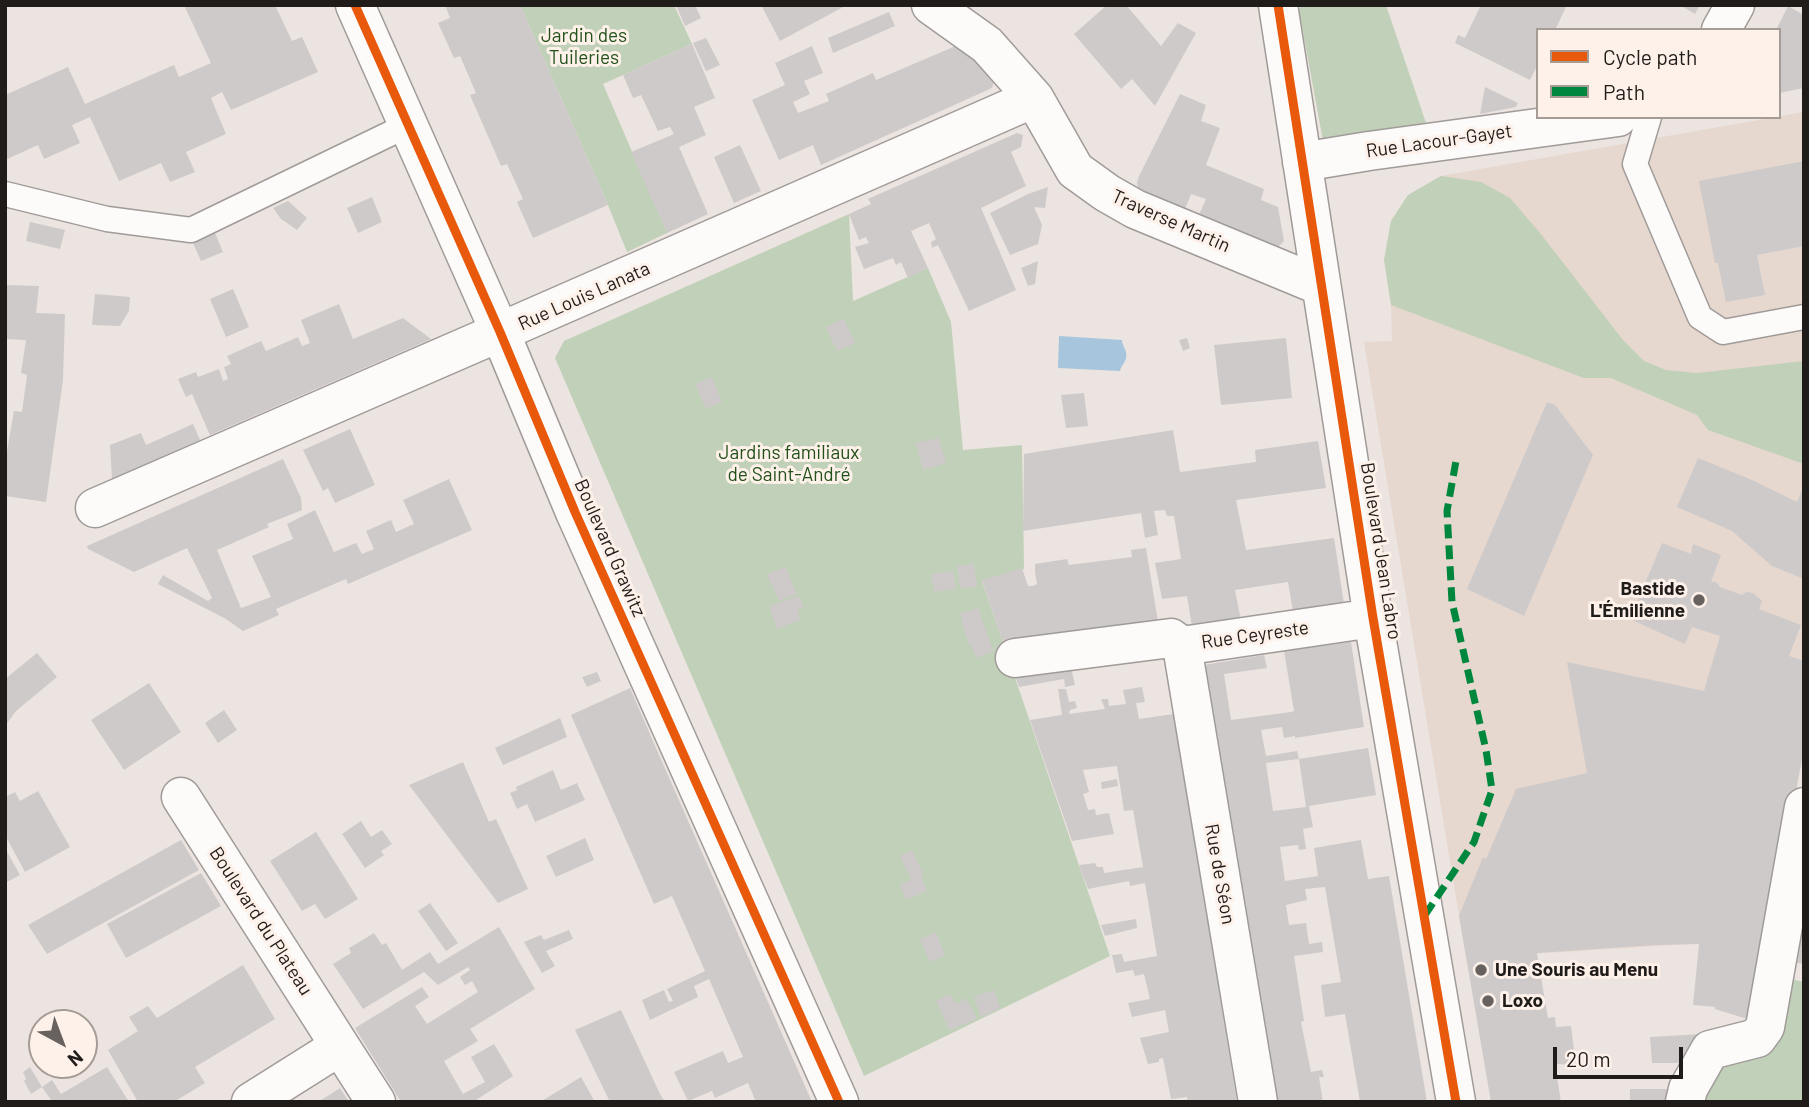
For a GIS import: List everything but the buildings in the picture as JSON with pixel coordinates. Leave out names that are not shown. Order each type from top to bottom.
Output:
[{"type":"street","name":"Boulevard Grawitz","points":[[355,5],[500,332],[575,512],[839,1102]]},
{"type":"street","name":"Traverse Martin","points":[[931,5],[987,44],[1034,98],[1075,170],[1135,209],[1321,286]]},
{"type":"street","name":"Boulevard Jean Labro","points":[[1278,5],[1373,618],[1457,1102]]},
{"type":"street","points":[[1722,28],[1735,5]]},
{"type":"street","name":"Rue Louis Lanata","points":[[95,508],[1034,98]]},
{"type":"street","name":"Rue Lacour-Gayet","points":[[1302,162],[1603,119]]},
{"type":"street","name":"Rue Ceyreste","points":[[1015,659],[1171,638],[1182,646],[1373,618]]},
{"type":"street","name":"Rue de Séon","points":[[1182,646],[1258,1102]]},
{"type":"street","name":"Boulevard du Plateau","points":[[181,797],[376,1102]]},
{"type":"street","points":[[1685,1102],[1688,1089],[1710,1050],[1757,1038],[1765,1027],[1804,807]]},
{"type":"street","points":[[251,1102],[340,1046]]},
{"type":"lane","points":[[1648,119],[1635,164],[1700,317],[1723,332],[1804,317]]},
{"type":"lane","points":[[5,194],[107,219],[191,230],[408,125]]},
{"type":"shaded area","points":[[1804,112],[1804,749],[1754,1021],[1715,1009],[1722,942],[1466,958],[1364,342],[1392,341],[1391,305],[1384,260],[1391,221],[1408,195],[1441,176],[1764,119],[1781,119],[1781,116]]},
{"type":"green space","name":"Jardin des Tuileries","points":[[520,5],[674,5],[692,44],[603,84],[667,233],[627,252]]},
{"type":"green space","points":[[1301,5],[1386,5],[1426,123],[1323,141],[1299,10]]},
{"type":"green space","points":[[1441,176],[1481,182],[1510,198],[1623,340],[1644,361],[1666,370],[1697,373],[1804,361],[1804,464],[1708,430],[1697,415],[1611,378],[1584,378],[1391,305],[1384,260],[1391,221],[1408,195]]},
{"type":"green space","name":"Jardins familiaux de Saint-André","points":[[849,214],[853,301],[928,268],[951,322],[963,450],[1022,445],[1024,569],[982,581],[1110,956],[864,1076],[555,358],[564,341]]},
{"type":"green space","points":[[1783,977],[1804,982],[1804,1102],[1698,1102]]},
{"type":"water","points":[[1059,336],[1122,340],[1126,353],[1120,371],[1058,368]]},
{"type":"marked path","points":[[1425,915],[1474,842],[1492,790],[1486,750],[1452,602],[1447,511],[1456,461]]},
{"type":"cycle path","points":[[355,5],[500,332],[575,512],[839,1102]]},
{"type":"cycle path","points":[[1278,5],[1373,618],[1456,1102]]},
{"type":"place","name":"Bastide L'Émilienne","points":[[1699,600]]},
{"type":"place","name":"Une Souris au Menu","points":[[1481,970]]},
{"type":"place","name":"Loxo","points":[[1488,1001]]}]
